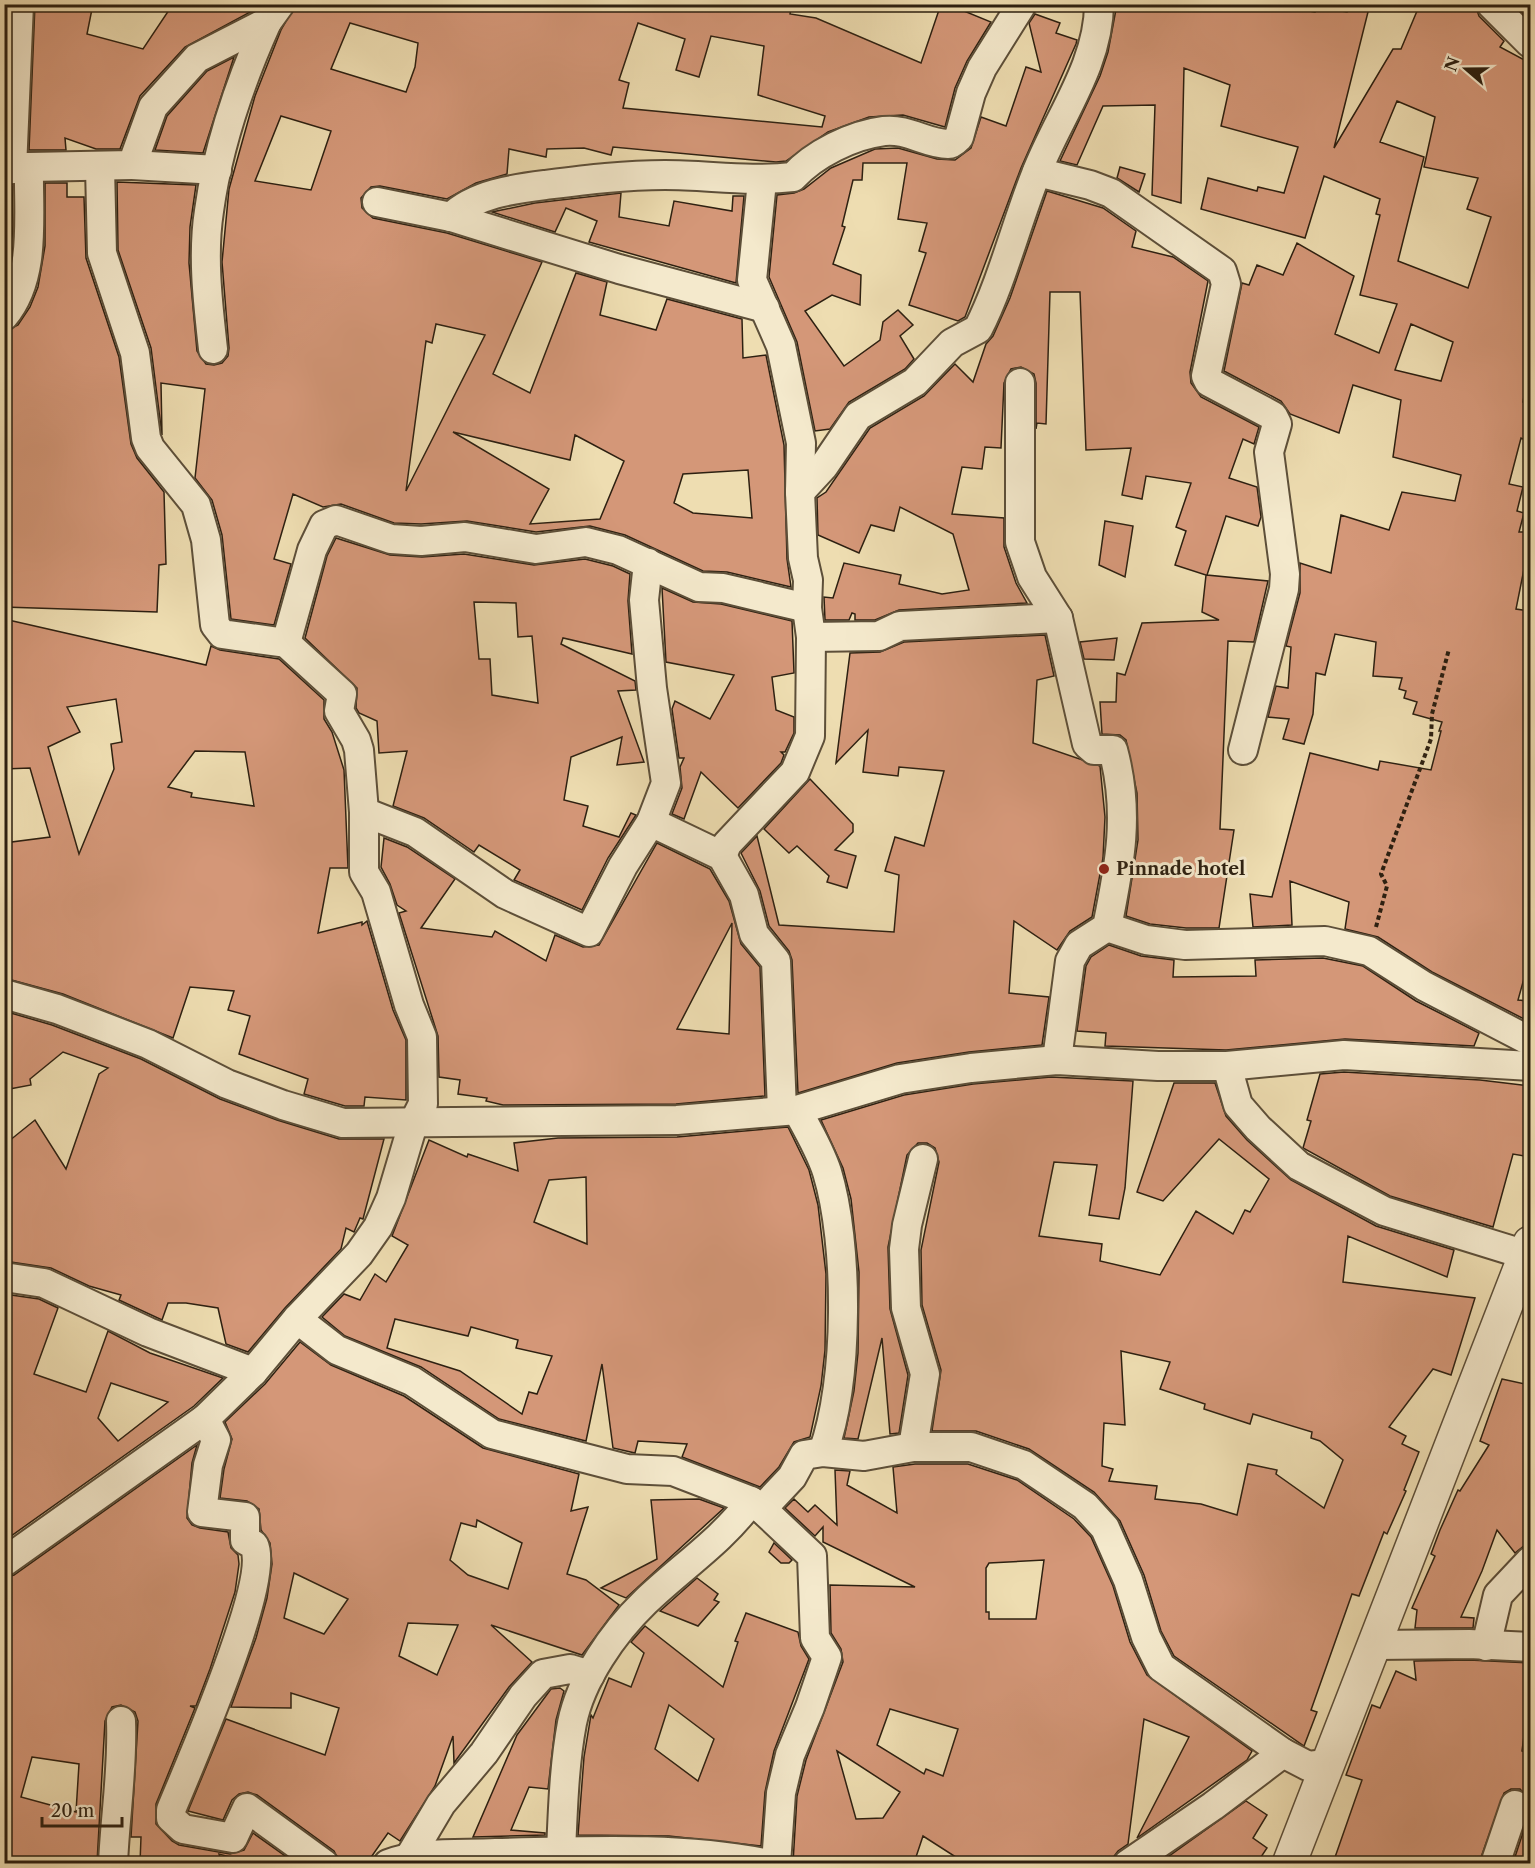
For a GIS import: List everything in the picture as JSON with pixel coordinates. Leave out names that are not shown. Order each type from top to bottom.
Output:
[{"type":"street","points":[[4,316],[17,301],[26,269],[15,168],[19,4]]},
{"type":"street","points":[[451,217],[464,204],[516,189],[582,181],[664,175],[762,181],[793,177],[807,162],[843,144],[884,130],[912,133],[948,144],[955,142],[959,137],[970,93],[982,68],[1022,4]]},
{"type":"street","points":[[800,492],[824,466],[858,416],[915,382],[952,343],[978,329],[1036,172],[1090,53],[1099,28],[1099,4]]},
{"type":"street","points":[[1491,4],[1530,43]]},
{"type":"street","points":[[132,165],[153,107],[197,58],[274,13]]},
{"type":"street","points":[[213,349],[207,287],[208,213],[217,170],[242,80],[274,13]]},
{"type":"street","points":[[15,168],[132,165],[217,170]]},
{"type":"street","points":[[4,1562],[205,1419],[253,1372],[297,1319],[359,1254],[378,1227],[391,1198],[413,1124],[423,1104],[422,1036],[409,1005],[376,892],[364,872],[364,812],[359,750],[356,740],[339,711],[342,694],[286,643],[222,634],[215,625],[206,540],[196,505],[155,456],[146,438],[135,353],[102,253],[100,167]]},
{"type":"street","points":[[1036,172],[1090,185],[1111,194],[1222,271],[1225,276],[1226,284],[1206,376],[1209,382],[1273,416],[1277,424],[1269,452],[1285,574],[1284,589],[1243,750]]},
{"type":"street","points":[[722,856],[727,844],[795,772],[810,736],[811,637],[807,608],[808,580],[803,558],[800,492],[801,443],[781,346],[752,280],[762,181]]},
{"type":"street","points":[[377,202],[451,217],[619,269],[765,308]]},
{"type":"street","points":[[1020,383],[1020,542],[1032,577],[1058,618],[1087,744],[1094,750],[1113,750],[1122,782],[1123,820],[1117,874],[1107,927],[1079,945],[1070,961],[1057,1060]]},
{"type":"street","points":[[286,643],[312,550],[324,525],[336,520],[392,539],[421,541],[465,537],[536,549],[586,542],[618,550],[699,587],[723,588],[807,608]]},
{"type":"street","points":[[364,812],[415,832],[505,894],[589,933],[623,866],[651,822],[666,776],[652,688],[644,600],[648,563]]},
{"type":"street","points":[[811,637],[879,636],[900,626],[1058,618]]},
{"type":"street","points":[[651,822],[722,856],[744,895],[754,933],[776,961],[790,1110],[828,1175],[842,1263],[838,1380],[829,1436],[823,1452]]},
{"type":"street","points":[[1107,927],[1146,939],[1185,945],[1325,941],[1369,951],[1424,986],[1530,1041]]},
{"type":"street","points":[[4,994],[57,1009],[148,1044],[226,1084],[283,1105],[343,1123],[677,1120],[790,1110],[900,1079],[970,1068],[1057,1060],[1158,1066],[1227,1066],[1344,1055],[1530,1066]]},
{"type":"street","points":[[1227,1066],[1239,1105],[1258,1128],[1299,1166],[1384,1211],[1528,1249],[1376,1645],[1326,1764],[1289,1863]]},
{"type":"street","points":[[913,1447],[925,1374],[906,1308],[904,1249],[907,1225],[923,1159]]},
{"type":"street","points":[[4,1277],[44,1283],[148,1332],[253,1372]]},
{"type":"street","points":[[297,1319],[337,1350],[412,1381],[492,1434],[627,1469],[673,1471],[757,1505],[812,1556],[815,1638],[827,1657],[788,1764],[781,1793],[776,1863]]},
{"type":"street","points":[[205,1419],[216,1440],[208,1465],[202,1512],[245,1517],[245,1540],[254,1545],[256,1559],[240,1635],[171,1810],[171,1818],[183,1829],[233,1838],[247,1808],[324,1863]]},
{"type":"street","points":[[571,1855],[572,1722],[590,1676],[616,1636],[644,1603],[740,1515],[757,1505],[792,1477],[804,1455],[823,1452],[864,1456],[913,1447],[971,1447],[1024,1465],[1085,1506],[1105,1528],[1146,1637],[1161,1667],[1283,1753],[1308,1766],[1326,1764]]},
{"type":"street","points":[[1486,1646],[1498,1595],[1530,1561]]},
{"type":"street","points":[[1376,1645],[1530,1647]]},
{"type":"street","points":[[398,1861],[441,1804],[484,1753],[523,1696],[543,1674],[570,1669],[590,1676]]},
{"type":"street","points":[[113,1863],[116,1812],[122,1773],[121,1721]]},
{"type":"street","points":[[1128,1863],[1213,1806],[1283,1753]]},
{"type":"street","points":[[1495,1863],[1515,1805]]},
{"type":"street","points":[[398,1861],[571,1855],[735,1856],[768,1863]]},
{"type":"path","points":[[1369,951],[1387,886],[1381,874],[1431,739],[1432,714],[1449,649]]},
{"type":"building","points":[[35,4],[93,4],[87,34],[143,49],[173,4],[259,4],[256,9],[185,47],[140,96],[120,149],[96,149],[65,138],[66,150],[29,150]]},
{"type":"building","points":[[296,4],[440,4],[492,10],[493,4],[499,4],[545,11],[547,4],[792,4],[790,14],[816,18],[921,63],[941,4],[947,4],[991,22],[967,61],[955,88],[945,127],[903,115],[869,117],[828,132],[786,161],[776,162],[613,147],[611,155],[584,148],[547,149],[546,157],[509,149],[507,174],[476,183],[447,199],[380,186],[371,187],[361,198],[362,208],[373,218],[447,233],[542,262],[493,374],[530,393],[576,273],[607,282],[600,315],[656,330],[667,299],[742,319],[743,358],[766,355],[784,445],[787,559],[791,587],[727,572],[703,571],[625,535],[590,526],[536,532],[467,521],[394,523],[341,504],[323,507],[293,494],[274,559],[291,564],[274,625],[231,619],[222,535],[212,500],[195,478],[205,389],[161,383],[162,435],[151,348],[118,250],[117,182],[196,185],[190,227],[189,263],[197,351],[206,364],[222,363],[228,356],[229,348],[222,262],[229,189],[255,96],[281,30]],"holes":[[[350,23],[418,43],[415,67],[406,92],[331,69]],[[638,23],[685,39],[676,70],[699,77],[711,36],[764,46],[758,95],[825,116],[822,127],[623,108],[629,83],[619,80]],[[281,116],[331,131],[311,190],[255,181]],[[436,324],[485,335],[406,491],[426,341],[432,343]],[[453,432],[570,460],[575,435],[624,461],[600,519],[530,524],[549,489]],[[748,470],[752,518],[693,513],[674,503],[683,474]]]},
{"type":"building","points":[[1117,4],[1128,4],[1146,11],[1149,4],[1274,4],[1315,12],[1316,7],[1347,12],[1349,4],[1370,4],[1334,148],[1393,49],[1401,49],[1420,4],[1475,4],[1479,16],[1504,41],[1500,47],[1530,63],[1530,364],[1523,402],[1530,404],[1530,442],[1521,438],[1509,484],[1523,487],[1517,511],[1524,513],[1519,532],[1530,532],[1530,564],[1525,564],[1516,609],[1530,611],[1530,957],[1518,1000],[1530,1001],[1530,1022],[1432,972],[1378,937],[1345,929],[1349,902],[1290,881],[1292,925],[1253,927],[1250,894],[1272,897],[1310,753],[1378,770],[1380,761],[1431,770],[1441,731],[1439,731],[1442,722],[1413,714],[1417,702],[1404,698],[1406,691],[1399,689],[1402,678],[1373,676],[1376,642],[1335,634],[1325,675],[1316,673],[1313,714],[1304,744],[1283,739],[1289,719],[1268,717],[1276,686],[1288,688],[1291,647],[1286,646],[1300,593],[1300,563],[1331,573],[1341,515],[1389,530],[1402,492],[1455,501],[1461,475],[1393,457],[1401,400],[1353,385],[1339,433],[1290,414],[1281,401],[1224,371],[1242,283],[1249,285],[1257,265],[1283,275],[1297,243],[1354,276],[1335,334],[1379,353],[1397,304],[1360,295],[1380,215],[1376,214],[1380,199],[1324,176],[1305,238],[1201,209],[1208,178],[1257,191],[1258,187],[1284,193],[1298,147],[1221,126],[1230,85],[1184,68],[1181,203],[1152,195],[1155,105],[1103,106],[1077,165],[1060,161],[1100,76],[1108,52]],"holes":[[[1397,101],[1435,117],[1424,167],[1478,178],[1467,209],[1491,217],[1468,288],[1398,261],[1424,157],[1380,142]],[[1411,324],[1453,342],[1441,381],[1395,370]]]},
{"type":"building","points":[[1035,14],[1060,23],[1056,33],[1077,40],[1021,168],[965,317],[958,321],[909,305],[926,253],[919,251],[927,223],[898,219],[907,163],[863,163],[862,180],[853,180],[842,226],[845,227],[833,264],[861,275],[860,305],[832,295],[805,311],[844,366],[880,340],[883,322],[898,310],[913,325],[900,336],[914,359],[905,369],[849,402],[830,429],[815,431],[797,342],[769,277],[777,195],[804,189],[831,168],[875,149],[898,148],[937,159],[955,160],[971,148],[981,117],[1006,126],[1026,67],[1041,72],[1029,23]]},
{"type":"building","points":[[234,57],[203,153],[155,150],[167,116],[207,71]]},
{"type":"building","points":[[1120,167],[1145,174],[1139,192],[1117,178]]},
{"type":"building","points":[[45,183],[67,183],[67,197],[84,197],[86,258],[119,357],[131,444],[137,458],[164,492],[166,564],[159,565],[157,612],[4,607],[4,332],[18,325],[30,307],[38,287],[45,246]]},
{"type":"building","points":[[4,186],[12,186],[13,225],[10,261],[4,281]]},
{"type":"building","points":[[1047,191],[1103,208],[1136,231],[1132,247],[1173,257],[1208,281],[1190,372],[1191,383],[1201,397],[1259,427],[1254,444],[1243,439],[1229,478],[1257,487],[1261,517],[1258,526],[1226,516],[1207,575],[1268,581],[1254,642],[1228,641],[1220,829],[1234,830],[1219,928],[1186,928],[1150,924],[1126,916],[1138,840],[1137,793],[1126,740],[1120,735],[1102,734],[1100,702],[1116,702],[1117,673],[1125,675],[1142,623],[1219,620],[1202,612],[1206,575],[1175,565],[1186,531],[1176,527],[1191,483],[1146,476],[1142,499],[1122,495],[1131,448],[1086,450],[1080,292],[1050,292],[1046,424],[1037,423],[1036,429],[1034,374],[1021,367],[1011,369],[1004,383],[1001,448],[985,447],[982,469],[962,467],[952,514],[1004,518],[1004,547],[1016,583],[1027,603],[899,610],[875,620],[855,620],[855,614],[852,613],[849,620],[825,620],[824,597],[833,598],[844,563],[901,575],[899,584],[942,594],[969,590],[953,534],[900,507],[894,531],[871,525],[859,553],[818,535],[817,498],[826,492],[870,428],[924,396],[955,364],[973,382],[986,344],[993,336],[1010,298]]},
{"type":"building","points":[[621,193],[619,217],[669,226],[674,201],[732,211],[733,196],[744,196],[736,283],[589,242],[597,221],[566,208],[555,232],[492,212],[535,203]]},
{"type":"building","points":[[1105,521],[1133,526],[1125,577],[1099,565]]},
{"type":"building","points":[[336,538],[390,555],[422,557],[464,554],[534,565],[585,559],[613,566],[630,574],[628,601],[632,654],[563,638],[561,644],[635,681],[636,690],[618,691],[644,762],[617,765],[622,737],[571,757],[564,800],[588,806],[583,826],[619,837],[631,813],[636,815],[608,858],[582,910],[514,880],[520,870],[479,845],[474,852],[424,818],[393,806],[407,751],[379,753],[377,721],[359,713],[356,708],[357,688],[305,638],[327,556]],"holes":[[[474,602],[516,603],[518,637],[532,636],[538,703],[492,695],[490,659],[479,659]]]},
{"type":"building","points":[[662,588],[693,602],[721,604],[792,621],[794,673],[772,677],[776,710],[794,717],[794,733],[785,752],[781,752],[784,755],[781,763],[738,808],[701,772],[684,819],[672,814],[682,788],[680,767],[684,758],[679,758],[672,709],[675,701],[710,719],[734,675],[666,662]]},
{"type":"building","points":[[4,619],[206,665],[211,646],[220,650],[279,659],[324,700],[324,719],[332,732],[344,770],[348,868],[330,868],[318,933],[362,922],[362,925],[367,921],[393,1010],[406,1040],[406,1100],[365,1097],[364,1106],[345,1106],[304,1094],[308,1079],[239,1054],[250,1016],[228,1010],[234,991],[190,987],[173,1038],[63,994],[4,978],[4,843],[50,837],[30,768],[4,769]],"holes":[[[116,699],[122,742],[111,744],[114,769],[79,854],[48,747],[80,732],[67,707]],[[195,751],[245,752],[254,806],[191,797],[192,793],[168,787]]]},
{"type":"building","points":[[1045,635],[1054,676],[1037,680],[1033,743],[1100,766],[1105,817],[1103,858],[1092,917],[1070,931],[1057,950],[1014,921],[1009,993],[1049,997],[1042,1045],[969,1052],[897,1063],[798,1093],[792,960],[789,951],[769,926],[760,891],[741,853],[757,836],[779,925],[894,932],[899,875],[885,871],[895,837],[924,846],[944,771],[899,767],[898,776],[863,772],[868,730],[836,763],[850,653],[880,652],[904,642]]},
{"type":"building","points":[[1117,638],[1114,660],[1084,659],[1080,642]]},
{"type":"building","points":[[810,779],[853,824],[853,832],[835,850],[856,856],[847,888],[827,882],[829,876],[797,846],[789,853],[764,829]]},
{"type":"building","points":[[384,838],[407,847],[455,879],[421,928],[492,937],[495,931],[546,961],[555,935],[583,947],[599,945],[657,843],[710,869],[729,901],[741,944],[760,967],[765,1096],[676,1104],[503,1105],[486,1101],[487,1098],[458,1094],[460,1080],[439,1077],[438,1036],[399,913],[406,911],[397,905],[381,867]],"holes":[[[732,923],[729,1034],[677,1029]]]},
{"type":"building","points":[[1109,945],[1141,956],[1174,960],[1173,977],[1256,976],[1255,960],[1323,958],[1363,966],[1416,1001],[1479,1033],[1474,1046],[1345,1039],[1226,1050],[1105,1046],[1106,1033],[1077,1031],[1086,966],[1091,957]]},
{"type":"building","points":[[4,1011],[52,1025],[141,1059],[220,1099],[277,1120],[339,1139],[384,1139],[363,1219],[360,1218],[354,1232],[346,1228],[341,1249],[285,1308],[248,1352],[226,1344],[218,1308],[168,1303],[162,1320],[119,1300],[121,1295],[89,1286],[51,1268],[4,1261],[4,1145],[35,1120],[66,1169],[99,1074],[108,1068],[63,1052],[30,1079],[31,1085],[4,1090]]},
{"type":"building","points":[[1344,1072],[1480,1080],[1530,1086],[1530,1157],[1513,1154],[1493,1227],[1390,1196],[1303,1148],[1311,1121],[1307,1120],[1320,1074]]},
{"type":"building","points":[[1051,1077],[1133,1081],[1125,1188],[1119,1219],[1089,1215],[1097,1165],[1054,1162],[1039,1236],[1102,1244],[1100,1261],[1160,1275],[1196,1211],[1233,1234],[1245,1210],[1250,1212],[1269,1179],[1219,1139],[1163,1201],[1137,1192],[1174,1083],[1215,1083],[1226,1116],[1247,1140],[1291,1180],[1376,1226],[1454,1250],[1447,1277],[1348,1236],[1343,1282],[1475,1298],[1451,1375],[1433,1369],[1389,1427],[1406,1436],[1402,1444],[1419,1452],[1404,1490],[1406,1491],[1387,1534],[1384,1532],[1359,1596],[1352,1594],[1311,1710],[1317,1712],[1304,1746],[1174,1656],[1161,1631],[1144,1575],[1120,1521],[1094,1492],[1029,1449],[976,1431],[932,1431],[941,1370],[922,1305],[921,1250],[939,1162],[935,1148],[927,1143],[918,1143],[907,1155],[888,1247],[890,1309],[908,1375],[899,1433],[890,1434],[882,1338],[858,1439],[844,1438],[854,1391],[858,1353],[859,1272],[851,1199],[843,1168],[821,1120],[904,1095],[973,1084]],"holes":[[[1121,1351],[1170,1362],[1160,1389],[1205,1404],[1204,1409],[1250,1424],[1253,1414],[1312,1432],[1311,1438],[1320,1441],[1343,1460],[1324,1508],[1276,1474],[1277,1470],[1248,1464],[1237,1515],[1201,1504],[1155,1499],[1157,1486],[1109,1481],[1113,1469],[1102,1466],[1104,1423],[1125,1425]]]},
{"type":"building","points":[[788,1127],[809,1170],[818,1205],[826,1274],[825,1350],[821,1386],[810,1437],[794,1442],[779,1467],[760,1487],[682,1457],[687,1444],[638,1441],[635,1453],[613,1448],[602,1364],[586,1441],[499,1419],[421,1367],[345,1336],[322,1317],[344,1294],[360,1300],[375,1274],[386,1282],[408,1245],[392,1236],[429,1140],[467,1157],[468,1154],[518,1171],[514,1143],[558,1138],[677,1137]],"holes":[[[586,1177],[587,1244],[534,1222],[549,1180]],[[395,1319],[468,1336],[471,1327],[518,1340],[516,1348],[552,1356],[537,1394],[529,1392],[522,1414],[460,1371],[387,1348]]]},
{"type":"building","points":[[4,1294],[39,1299],[58,1308],[34,1374],[86,1392],[108,1331],[150,1353],[223,1378],[194,1406],[4,1541]],"holes":[[[111,1383],[168,1402],[118,1441],[98,1418]]]},
{"type":"building","points":[[300,1342],[331,1365],[404,1396],[483,1448],[579,1474],[571,1511],[588,1507],[567,1574],[586,1580],[619,1605],[582,1655],[491,1625],[532,1662],[509,1687],[454,1763],[453,1736],[435,1786],[400,1841],[388,1833],[367,1863],[340,1863],[334,1851],[257,1795],[248,1792],[239,1794],[232,1800],[223,1820],[188,1811],[226,1719],[325,1755],[339,1708],[291,1693],[291,1708],[231,1707],[256,1638],[267,1598],[272,1564],[270,1543],[261,1530],[259,1509],[247,1501],[220,1498],[224,1469],[232,1439],[225,1422],[265,1384]],"holes":[[[477,1520],[522,1543],[508,1589],[468,1575],[450,1560],[461,1523],[476,1527]],[[294,1573],[348,1599],[324,1634],[284,1618]],[[408,1623],[458,1625],[437,1675],[399,1656]]]},
{"type":"building","points":[[1502,1379],[1530,1385],[1530,1545],[1525,1545],[1515,1553],[1497,1530],[1482,1571],[1461,1617],[1474,1618],[1473,1628],[1415,1628],[1417,1610],[1412,1608],[1435,1556],[1431,1554],[1440,1530],[1458,1490],[1460,1491],[1489,1445],[1480,1441]]},
{"type":"building","points":[[197,1445],[192,1463],[187,1518],[192,1525],[200,1528],[228,1532],[231,1548],[238,1555],[239,1564],[235,1592],[210,1669],[196,1706],[190,1706],[195,1708],[156,1804],[156,1824],[179,1845],[230,1854],[244,1850],[253,1833],[295,1863],[252,1863],[219,1854],[222,1863],[140,1863],[141,1837],[131,1837],[138,1721],[135,1712],[121,1705],[112,1707],[105,1721],[97,1863],[4,1863],[4,1578],[14,1575]],"holes":[[[32,1757],[79,1764],[76,1812],[21,1797]]]},
{"type":"building","points":[[915,1464],[968,1464],[1017,1480],[1074,1519],[1091,1537],[1113,1586],[1130,1642],[1147,1675],[1252,1751],[1247,1760],[1137,1838],[1189,1737],[1144,1719],[1128,1844],[1118,1851],[1109,1863],[999,1858],[998,1863],[965,1863],[923,1836],[914,1863],[793,1863],[797,1796],[806,1760],[843,1662],[841,1649],[831,1633],[830,1585],[915,1587],[823,1542],[823,1527],[815,1536],[785,1508],[794,1499],[808,1512],[815,1505],[837,1525],[835,1470],[850,1471],[847,1485],[897,1513],[893,1467]],"holes":[[[1044,1560],[1036,1619],[989,1619],[989,1612],[986,1612],[986,1568],[989,1563]],[[890,1709],[958,1729],[943,1776],[926,1769],[924,1774],[877,1745]],[[837,1751],[900,1792],[883,1818],[856,1819]]]},
{"type":"building","points":[[699,1499],[724,1508],[626,1598],[601,1588],[657,1559],[651,1500]]},
{"type":"building","points":[[774,1543],[792,1560],[789,1563],[781,1563],[769,1552]]},
{"type":"building","points":[[697,1578],[718,1594],[714,1600],[719,1602],[698,1626],[660,1611]]},
{"type":"building","points":[[746,1613],[798,1632],[801,1646],[809,1659],[774,1751],[765,1792],[761,1846],[669,1836],[578,1835],[584,1757],[591,1715],[593,1718],[609,1678],[631,1687],[644,1653],[631,1642],[645,1626],[723,1687],[738,1642],[735,1641]],"holes":[[[669,1705],[714,1739],[698,1781],[655,1749]]]},
{"type":"building","points":[[1469,1660],[1530,1663],[1530,1690],[1522,1751],[1530,1754],[1530,1800],[1520,1789],[1511,1789],[1504,1793],[1479,1863],[1333,1863],[1362,1780],[1346,1775],[1372,1705],[1380,1708],[1396,1671],[1416,1680],[1414,1661]]},
{"type":"building","points":[[560,1688],[564,1691],[556,1720],[548,1789],[529,1787],[511,1830],[545,1833],[545,1835],[473,1837],[517,1735],[551,1689]]},
{"type":"building","points":[[1246,1801],[1267,1815],[1253,1838],[1267,1848],[1257,1863],[1171,1863],[1165,1859]]},
{"type":"building","points":[[1530,1811],[1530,1863],[1526,1863],[1514,1860]]},
{"type":"place","name":"Pinnade hotel","points":[[1104,869]]}]
